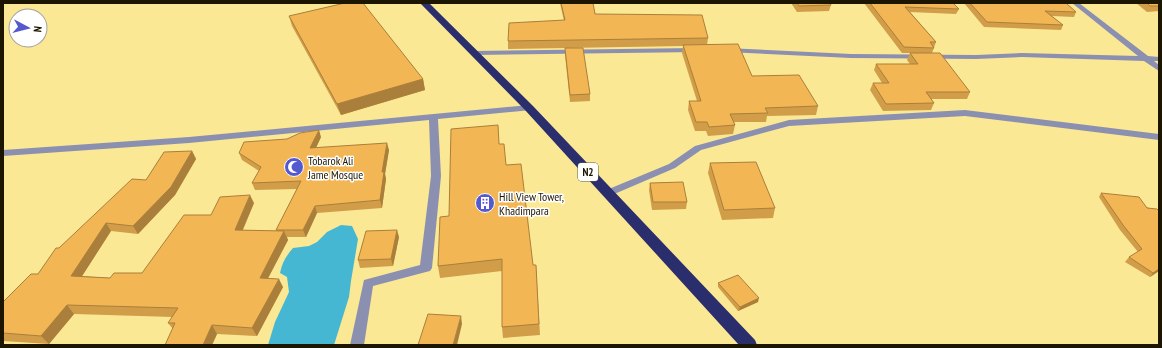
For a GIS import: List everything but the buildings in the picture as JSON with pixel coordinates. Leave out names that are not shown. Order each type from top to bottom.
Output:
[{"type":"highway","name":"N2","points":[[424,3],[529,108],[749,345]]},
{"type":"street","points":[[1075,3],[1159,69]]},
{"type":"street","points":[[474,54],[702,50]]},
{"type":"street","points":[[718,50],[851,56],[976,57],[1022,55],[1159,59]]},
{"type":"street","points":[[3,153],[189,140],[529,108]]},
{"type":"street","points":[[608,193],[672,166],[698,148],[789,123],[965,113],[1159,137]]},
{"type":"street","points":[[357,345],[368,283],[426,268],[436,176],[433,117]]},
{"type":"water","points":[[341,225],[352,226],[358,239],[349,297],[334,345],[268,345],[275,322],[289,292],[287,277],[280,273],[286,257],[293,248],[309,246],[317,242],[327,232]]},
{"type":"place","name":"Tobarok Ali Jame Mosque","points":[[294,167]]},
{"type":"place","name":"Hill View Tower, Khadimpara","points":[[485,203]]}]
